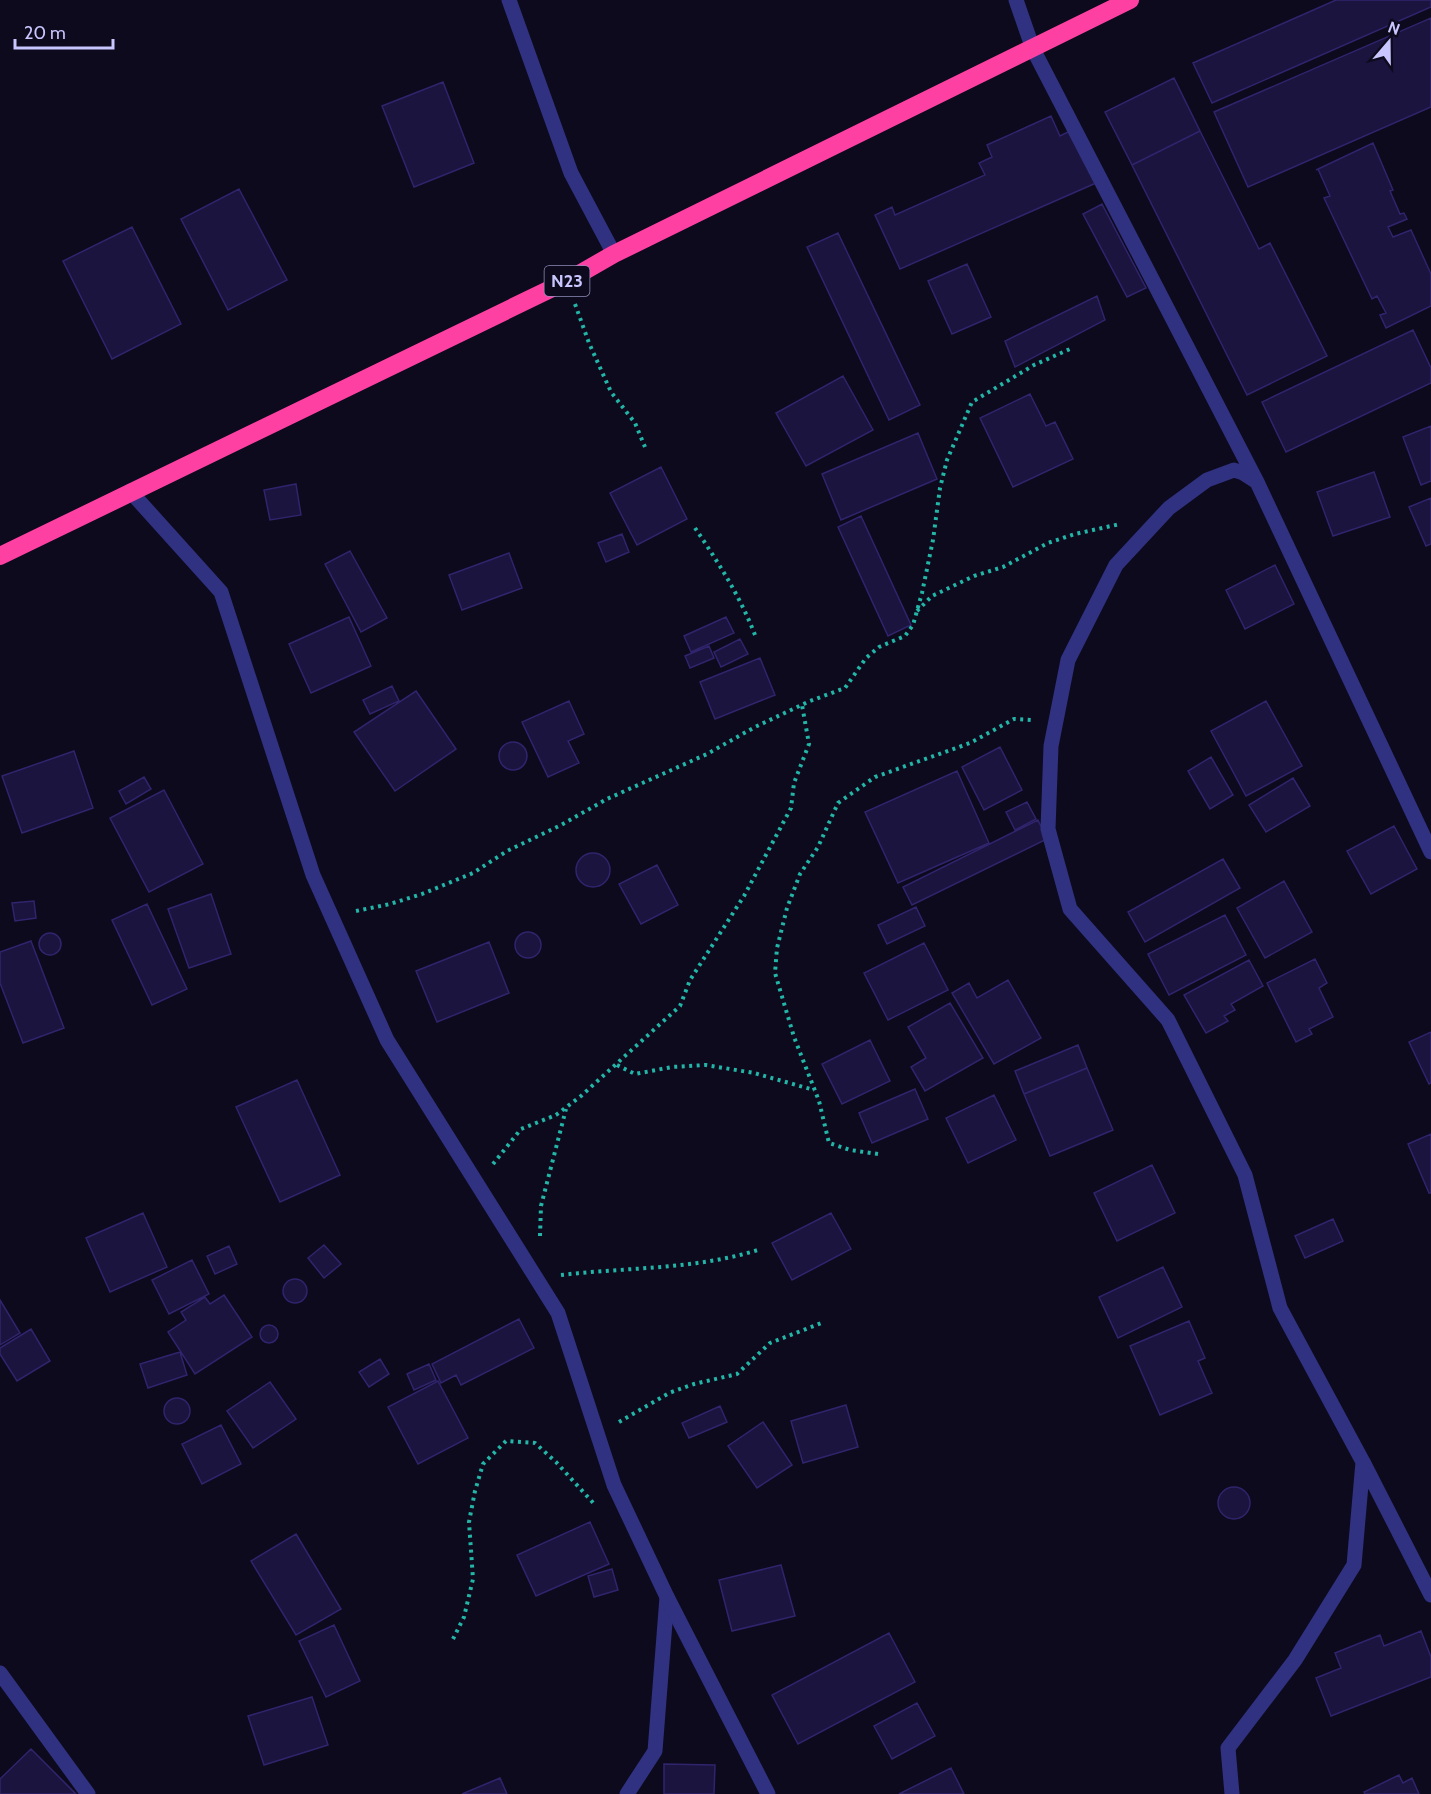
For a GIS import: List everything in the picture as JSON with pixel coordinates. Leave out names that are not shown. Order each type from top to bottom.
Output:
[{"type":"highway","name":"N23","points":[[0,556],[567,281],[614,254],[1130,0]]},
{"type":"street","points":[[509,0],[571,173],[614,254]]},
{"type":"street","points":[[1016,0],[1033,49],[1257,482],[1431,852]]},
{"type":"street","points":[[1257,482],[1234,470],[1207,480],[1169,508],[1116,565],[1068,660],[1051,746],[1048,829],[1070,909],[1168,1020],[1245,1175],[1280,1308],[1431,1595]]},
{"type":"street","points":[[130,491],[221,592],[313,875],[387,1040],[558,1313],[614,1485],[667,1597],[768,1794]]},
{"type":"street","points":[[1232,1794],[1228,1748],[1295,1660],[1354,1565],[1363,1462]]},
{"type":"street","points":[[627,1794],[655,1751],[667,1597]]},
{"type":"street","points":[[0,1673],[88,1794]]},
{"type":"path","points":[[567,281],[610,392],[635,423],[645,447]]},
{"type":"path","points":[[332,917],[390,904],[422,894],[473,873],[507,851],[561,825],[607,799],[706,754],[755,727],[844,688],[866,658],[879,647],[905,636],[913,625],[933,540],[940,488],[947,460],[972,402],[1034,365],[1070,349]]},
{"type":"path","points":[[917,612],[932,596],[974,576],[1003,567],[1048,543],[1099,528],[1160,517]]},
{"type":"path","points":[[695,528],[745,607],[755,635]]},
{"type":"path","points":[[477,1184],[521,1129],[556,1115],[566,1108],[617,1065],[680,1006],[690,980],[744,896],[791,808],[794,783],[809,744],[802,705]]},
{"type":"path","points":[[878,1154],[850,1150],[829,1143],[775,973],[777,948],[787,908],[800,874],[818,847],[838,803],[875,777],[970,743],[1014,718],[1056,721]]},
{"type":"path","points":[[617,1065],[635,1074],[672,1067],[706,1065],[754,1073],[814,1090]]},
{"type":"path","points":[[566,1108],[542,1206],[536,1278],[595,1271],[661,1268],[712,1261],[761,1249]]},
{"type":"path","points":[[597,1434],[669,1393],[694,1384],[737,1374],[770,1343],[824,1322]]},
{"type":"path","points":[[453,1639],[464,1617],[473,1579],[469,1522],[475,1491],[483,1464],[506,1441],[535,1443],[556,1462],[599,1509]]},
{"type":"building","points":[[1336,0],[1431,0],[1431,7],[1212,103],[1193,63]]},
{"type":"building","points":[[1431,18],[1431,107],[1248,187],[1214,112]]},
{"type":"building","points":[[1174,78],[1200,131],[1132,165],[1105,112]]},
{"type":"building","points":[[443,82],[474,163],[414,187],[382,106]]},
{"type":"building","points":[[1051,116],[1060,136],[1072,130],[1096,183],[900,269],[875,215],[892,207],[895,215],[985,175],[979,163],[992,157],[987,145]]},
{"type":"building","points":[[1200,131],[1259,249],[1270,243],[1327,356],[1247,395],[1132,165]]},
{"type":"building","points":[[1373,143],[1393,190],[1390,191],[1400,214],[1404,213],[1407,219],[1388,227],[1393,237],[1411,230],[1431,274],[1431,306],[1386,328],[1380,315],[1386,313],[1377,296],[1372,299],[1324,198],[1330,196],[1318,169]]},
{"type":"building","points":[[239,189],[287,280],[228,310],[181,219]]},
{"type":"building","points":[[1102,204],[1146,288],[1127,297],[1083,214]]},
{"type":"building","points":[[132,227],[181,324],[112,359],[63,261]]},
{"type":"building","points":[[838,233],[920,405],[889,420],[807,247]]},
{"type":"building","points":[[967,264],[991,317],[952,334],[928,281]]},
{"type":"building","points":[[1097,296],[1105,320],[1015,367],[1005,341]]},
{"type":"building","points":[[1413,330],[1431,368],[1431,383],[1286,452],[1262,402]]},
{"type":"building","points":[[843,376],[873,430],[806,466],[776,413]]},
{"type":"building","points":[[1030,394],[1046,426],[1055,422],[1073,459],[1013,487],[980,418]]},
{"type":"building","points":[[1431,426],[1431,481],[1421,485],[1403,437]]},
{"type":"building","points":[[918,433],[937,479],[841,520],[822,474]]},
{"type":"building","points":[[661,467],[687,519],[637,545],[610,493]]},
{"type":"building","points":[[1374,472],[1390,517],[1333,536],[1317,492]]},
{"type":"building","points":[[296,484],[301,515],[270,520],[264,490]]},
{"type":"building","points":[[1431,498],[1431,544],[1426,546],[1409,507]]},
{"type":"building","points":[[861,516],[911,625],[888,636],[838,527]]},
{"type":"building","points":[[622,534],[629,552],[606,562],[598,543]]},
{"type":"building","points":[[350,551],[387,618],[361,632],[325,564]]},
{"type":"building","points":[[509,553],[522,588],[462,610],[449,575]]},
{"type":"building","points":[[1275,565],[1294,604],[1245,629],[1226,590]]},
{"type":"building","points":[[349,617],[371,666],[311,693],[289,644]]},
{"type":"building","points":[[726,617],[734,633],[691,652],[684,636]]},
{"type":"building","points":[[740,639],[748,654],[721,667],[714,652]]},
{"type":"building","points":[[709,646],[714,658],[690,668],[685,656]]},
{"type":"building","points":[[760,658],[775,695],[715,719],[700,682]]},
{"type":"building","points":[[392,686],[399,701],[370,714],[363,700]]},
{"type":"building","points":[[416,691],[456,749],[395,791],[354,732]]},
{"type":"building","points":[[569,701],[584,734],[568,741],[579,763],[548,777],[522,722]]},
{"type":"building","points":[[1266,701],[1302,766],[1246,796],[1211,731]]},
{"type":"building","points":[[513,742],[523,746],[527,756],[523,766],[513,770],[503,766],[499,756],[503,746]]},
{"type":"building","points":[[1000,747],[1022,790],[984,810],[962,767]]},
{"type":"building","points":[[74,751],[93,808],[22,833],[2,776]]},
{"type":"building","points":[[1211,757],[1233,795],[1210,809],[1188,771]]},
{"type":"building","points":[[957,771],[989,843],[898,883],[865,812]]},
{"type":"building","points":[[144,777],[151,789],[126,804],[119,791]]},
{"type":"building","points":[[1293,778],[1310,806],[1266,832],[1249,805]]},
{"type":"building","points":[[164,790],[203,864],[149,892],[110,818]]},
{"type":"building","points":[[1027,802],[1036,819],[1015,830],[1006,812]]},
{"type":"building","points":[[1038,820],[1047,839],[912,905],[903,887]]},
{"type":"building","points":[[1394,826],[1417,869],[1371,894],[1347,851]]},
{"type":"building","points":[[593,853],[605,858],[610,870],[605,882],[593,887],[581,882],[576,870],[581,858]]},
{"type":"building","points":[[1223,859],[1240,888],[1145,942],[1128,912]]},
{"type":"building","points":[[657,865],[678,905],[641,924],[619,884]]},
{"type":"building","points":[[1284,881],[1312,932],[1265,958],[1237,908]]},
{"type":"building","points":[[211,894],[231,954],[189,968],[168,909]]},
{"type":"building","points":[[34,901],[36,918],[15,921],[12,903]]},
{"type":"building","points":[[147,904],[187,989],[152,1005],[112,920]]},
{"type":"building","points":[[916,907],[925,926],[887,944],[878,925]]},
{"type":"building","points":[[1225,915],[1246,955],[1169,995],[1148,954]]},
{"type":"building","points":[[528,932],[537,936],[541,945],[537,954],[528,958],[519,954],[515,945],[519,936]]},
{"type":"building","points":[[46,933],[54,933],[61,940],[61,948],[54,955],[46,955],[39,948],[39,940]]},
{"type":"building","points":[[31,941],[64,1028],[23,1043],[0,983],[0,952]]},
{"type":"building","points":[[489,942],[509,993],[437,1022],[416,971]]},
{"type":"building","points":[[924,943],[948,990],[888,1020],[864,973]]},
{"type":"building","points":[[1315,959],[1327,983],[1319,988],[1333,1017],[1309,1029],[1312,1034],[1296,1042],[1267,983]]},
{"type":"building","points":[[1249,960],[1263,986],[1231,1004],[1235,1010],[1224,1016],[1228,1021],[1206,1033],[1184,995]]},
{"type":"building","points":[[1008,980],[1041,1038],[994,1064],[952,993],[969,983],[977,998]]},
{"type":"building","points":[[950,1003],[983,1058],[925,1091],[911,1067],[926,1058],[908,1027]]},
{"type":"building","points":[[1431,1032],[1431,1083],[1429,1084],[1409,1042]]},
{"type":"building","points":[[870,1040],[890,1081],[842,1104],[822,1064]]},
{"type":"building","points":[[1078,1045],[1087,1068],[1024,1094],[1015,1071]]},
{"type":"building","points":[[1087,1068],[1113,1130],[1050,1156],[1024,1094]]},
{"type":"building","points":[[297,1080],[340,1175],[280,1202],[236,1107]]},
{"type":"building","points":[[915,1089],[928,1119],[872,1143],[859,1113]]},
{"type":"building","points":[[994,1095],[1016,1140],[968,1163],[946,1118]]},
{"type":"building","points":[[1431,1134],[1431,1193],[1429,1193],[1408,1144]]},
{"type":"building","points":[[1152,1165],[1175,1213],[1117,1241],[1094,1193]]},
{"type":"building","points":[[143,1213],[167,1267],[110,1292],[86,1238]]},
{"type":"building","points":[[831,1213],[851,1249],[792,1280],[772,1243]]},
{"type":"building","points":[[1333,1219],[1343,1241],[1305,1258],[1295,1236]]},
{"type":"building","points":[[324,1245],[341,1264],[324,1278],[308,1258]]},
{"type":"building","points":[[229,1246],[237,1264],[215,1274],[207,1256]]},
{"type":"building","points":[[192,1260],[209,1294],[169,1314],[152,1280]]},
{"type":"building","points":[[1163,1267],[1182,1307],[1118,1338],[1099,1297]]},
{"type":"building","points":[[295,1279],[303,1283],[307,1291],[303,1299],[295,1303],[287,1299],[283,1291],[287,1283]]},
{"type":"building","points":[[224,1295],[252,1337],[195,1374],[168,1332],[186,1320],[181,1312],[205,1297],[210,1304]]},
{"type":"building","points":[[0,1300],[20,1333],[0,1345]]},
{"type":"building","points":[[519,1319],[534,1348],[461,1385],[456,1375],[441,1383],[432,1364]]},
{"type":"building","points":[[1189,1321],[1205,1358],[1198,1361],[1212,1393],[1160,1415],[1130,1346]]},
{"type":"building","points":[[269,1325],[275,1328],[278,1334],[275,1340],[269,1343],[263,1340],[260,1334],[263,1328]]},
{"type":"building","points":[[31,1329],[50,1361],[17,1381],[0,1354],[0,1348]]},
{"type":"building","points":[[180,1352],[187,1375],[148,1388],[140,1364]]},
{"type":"building","points":[[380,1359],[389,1374],[369,1387],[359,1372]]},
{"type":"building","points":[[429,1364],[436,1380],[414,1390],[407,1374]]},
{"type":"building","points":[[438,1381],[468,1438],[418,1464],[388,1407]]},
{"type":"building","points":[[270,1382],[296,1419],[253,1448],[227,1411]]},
{"type":"building","points":[[177,1398],[186,1402],[190,1411],[186,1420],[177,1424],[168,1420],[164,1411],[168,1402]]},
{"type":"building","points":[[846,1405],[858,1447],[803,1463],[791,1421]]},
{"type":"building","points":[[720,1406],[727,1422],[689,1438],[682,1423]]},
{"type":"building","points":[[763,1422],[792,1465],[757,1488],[728,1446]]},
{"type":"building","points":[[221,1425],[241,1464],[202,1484],[182,1444]]},
{"type":"building","points":[[1234,1487],[1245,1492],[1250,1503],[1245,1514],[1234,1519],[1223,1514],[1218,1503],[1223,1492]]},
{"type":"building","points":[[590,1522],[609,1564],[536,1596],[517,1555]]},
{"type":"building","points":[[296,1534],[341,1609],[296,1635],[251,1561]]},
{"type":"building","points":[[781,1565],[795,1616],[732,1631],[719,1580]]},
{"type":"building","points":[[612,1569],[618,1590],[594,1597],[588,1576]]},
{"type":"building","points":[[334,1625],[360,1681],[326,1697],[299,1641]]},
{"type":"building","points":[[1421,1631],[1431,1657],[1431,1677],[1331,1716],[1316,1678],[1341,1668],[1335,1653],[1380,1635],[1384,1646]]},
{"type":"building","points":[[889,1633],[915,1682],[798,1744],[772,1695]]},
{"type":"building","points":[[312,1697],[328,1745],[264,1765],[248,1716]]},
{"type":"building","points":[[917,1703],[935,1736],[892,1759],[874,1726]]},
{"type":"building","points":[[31,1749],[76,1794],[0,1794],[0,1779]]},
{"type":"building","points":[[664,1764],[715,1765],[714,1794],[664,1794]]},
{"type":"building","points":[[951,1768],[964,1794],[899,1794]]},
{"type":"building","points":[[1399,1775],[1403,1783],[1412,1778],[1419,1794],[1365,1794],[1364,1792]]},
{"type":"building","points":[[500,1778],[507,1794],[462,1794]]}]
